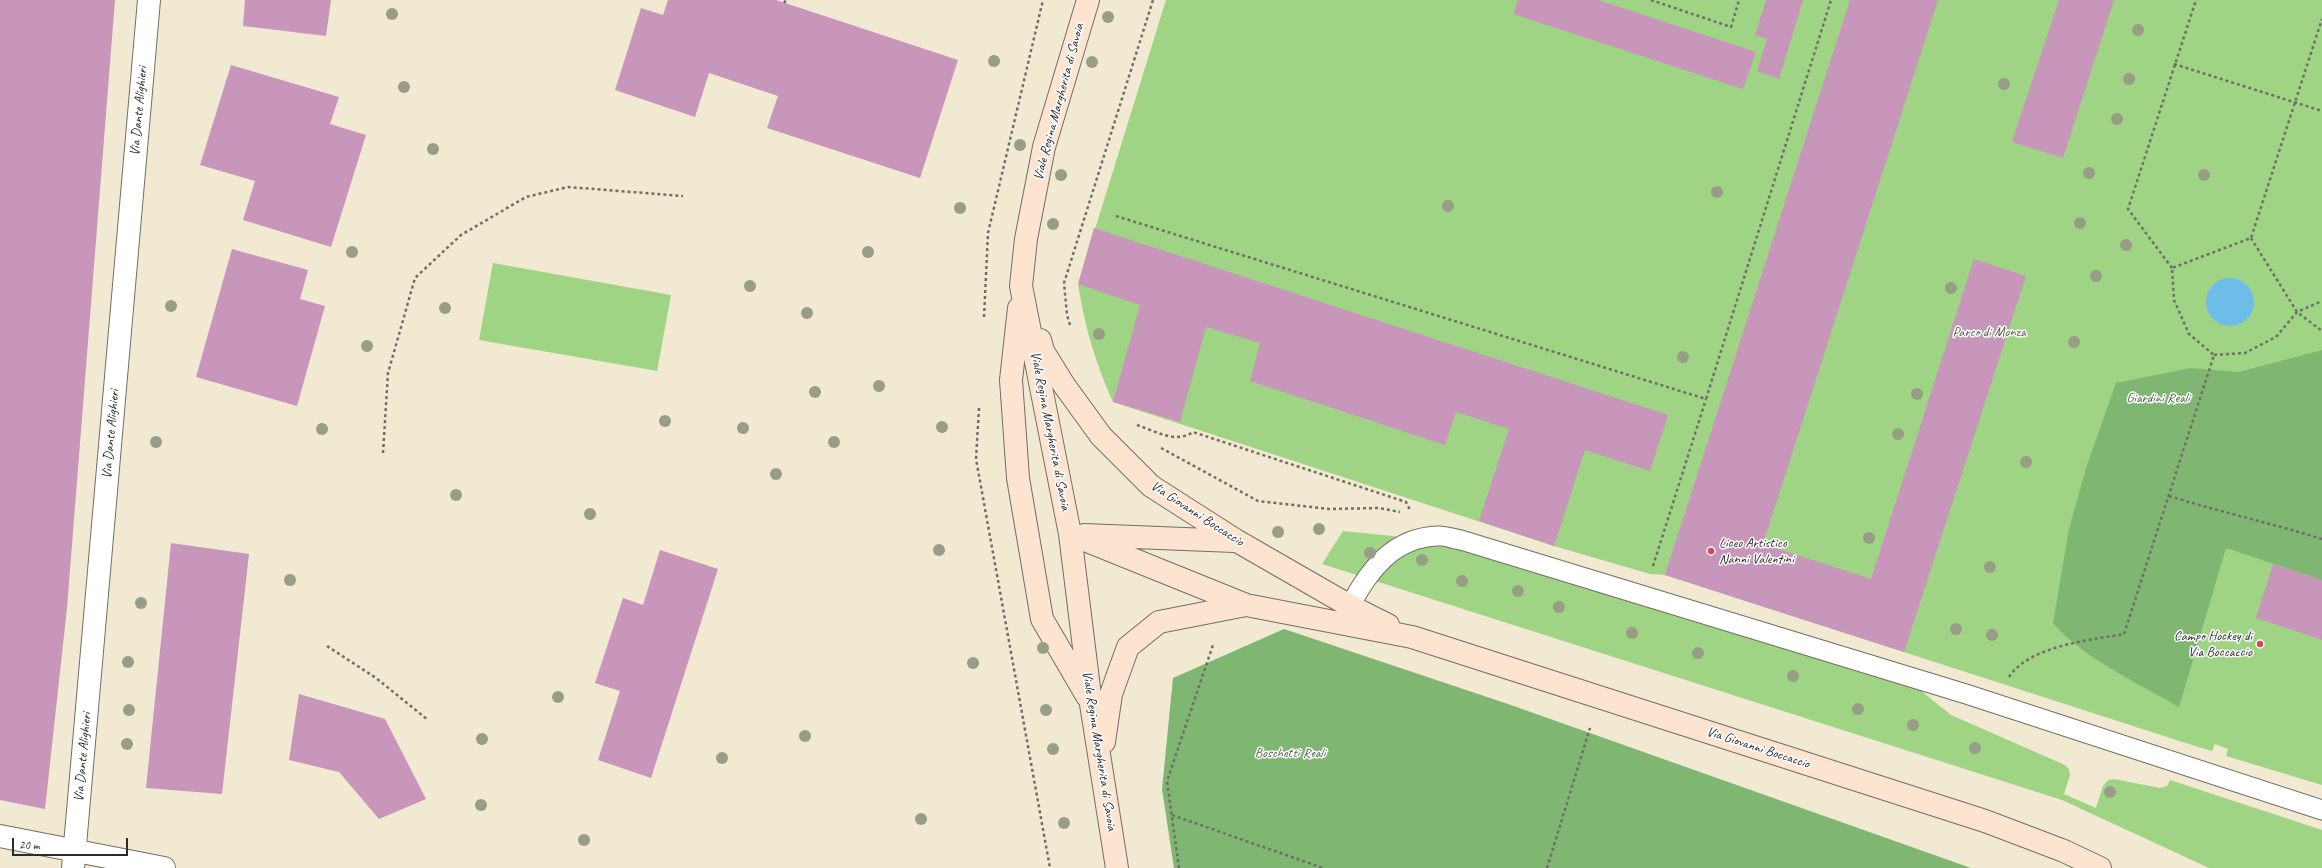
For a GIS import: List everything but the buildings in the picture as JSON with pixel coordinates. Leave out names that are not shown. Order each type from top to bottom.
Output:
[{"type":"main road","name":"Viale Regina Margherita di Savoia","points":[[1088,0],[1044,147],[1026,239],[1022,286],[1070,534],[1091,704],[1117,868]]},
{"type":"main road","name":"Via Giovanni Boccaccio","points":[[1022,286],[1043,351],[1064,386],[1101,436],[1151,486],[1237,541],[1350,606],[1412,637]]},
{"type":"main road","points":[[1022,286],[1010,380],[1018,478],[1042,619],[1091,704]]},
{"type":"main road","name":"Via Giovanni Boccaccio","points":[[1070,534],[1246,605],[1412,637],[1985,821],[2064,851],[2100,868]]},
{"type":"main road","points":[[1070,534],[1237,541]]},
{"type":"main road","name":"Via Giovanni Boccaccio","points":[[1100,762],[1111,694],[1128,647],[1159,622],[1246,605]]},
{"type":"street","name":"Via Dante Alighieri","points":[[73,860],[149,0]]},
{"type":"street","points":[[0,836],[73,860],[164,868]]},
{"type":"lane","points":[[1350,606],[1361,585],[1391,550],[1408,542],[1437,536],[1461,540],[1997,704],[2322,810]]},
{"type":"path","points":[[1071,329],[1067,315],[1064,283],[1153,0]]},
{"type":"path","points":[[1651,0],[1731,27],[1739,0]]},
{"type":"path","points":[[1643,596],[1831,0]]},
{"type":"path","points":[[2196,0],[2174,64],[2128,210],[2172,268],[2174,300],[2189,334],[2214,355],[2246,353],[2276,337],[2297,312],[2322,301]]},
{"type":"path","points":[[2322,19],[2252,238],[2297,312],[2322,331]]},
{"type":"path","points":[[2174,64],[2322,111]]},
{"type":"path","points":[[383,453],[388,372],[415,278],[461,235],[526,197],[568,187],[683,196]]},
{"type":"path","points":[[1116,216],[1706,399]]},
{"type":"path","points":[[2172,268],[2252,238]]},
{"type":"path","points":[[1997,704],[2004,684],[2011,674],[2025,661],[2072,643],[2124,634],[2214,355]]},
{"type":"path","points":[[1136,424],[1176,438],[1185,437],[1193,432],[1406,502],[1413,515],[1379,508],[1329,509],[1258,501],[1157,446]]},
{"type":"path","points":[[2169,496],[2211,509],[2269,522],[2322,538]]},
{"type":"path","points":[[1180,868],[1167,781],[1213,645]]},
{"type":"path","points":[[327,646],[376,678],[428,720]]},
{"type":"path","points":[[1547,868],[1600,697]]},
{"type":"path","points":[[1172,814],[1323,868]]},
{"type":"green space","name":"Parco di Monza","points":[[1166,0],[2322,0],[2322,785],[2226,756],[2228,749],[2215,744],[2212,751],[2195,746],[1665,575],[1650,574],[1554,546],[1113,402],[1091,344],[1078,284]]},
{"type":"green space","points":[[493,263],[671,295],[657,371],[479,340]]},
{"type":"green space","name":"Giardini Reali","points":[[2322,350],[2322,580],[2226,548],[2179,707],[2095,658],[2079,647],[2053,623],[2069,529],[2087,465],[2116,383],[2191,368],[2239,372]]},
{"type":"green space","points":[[1343,531],[1452,542],[1920,690],[1951,715],[2065,765],[2069,769],[2070,775],[2064,794],[2096,808],[2103,786],[2108,780],[2114,779],[2160,788],[2167,786],[2170,780],[2322,830],[2322,868],[2209,868],[2062,800],[1322,564]]},
{"type":"green space","name":"Boschetti Reali","points":[[1284,629],[1508,704],[1971,868],[1174,868],[1162,789],[1173,678]]},
{"type":"water","points":[[2225,278],[2235,278],[2247,285],[2254,297],[2254,307],[2247,319],[2235,326],[2225,326],[2217,322],[2210,315],[2206,307],[2206,297],[2210,289],[2217,282]]},
{"type":"place","name":"Liceo Artistico Nanni Valentini","points":[[1711,551]]},
{"type":"place","name":"Campo Hockey di Via Boccaccio","points":[[2260,644]]}]
